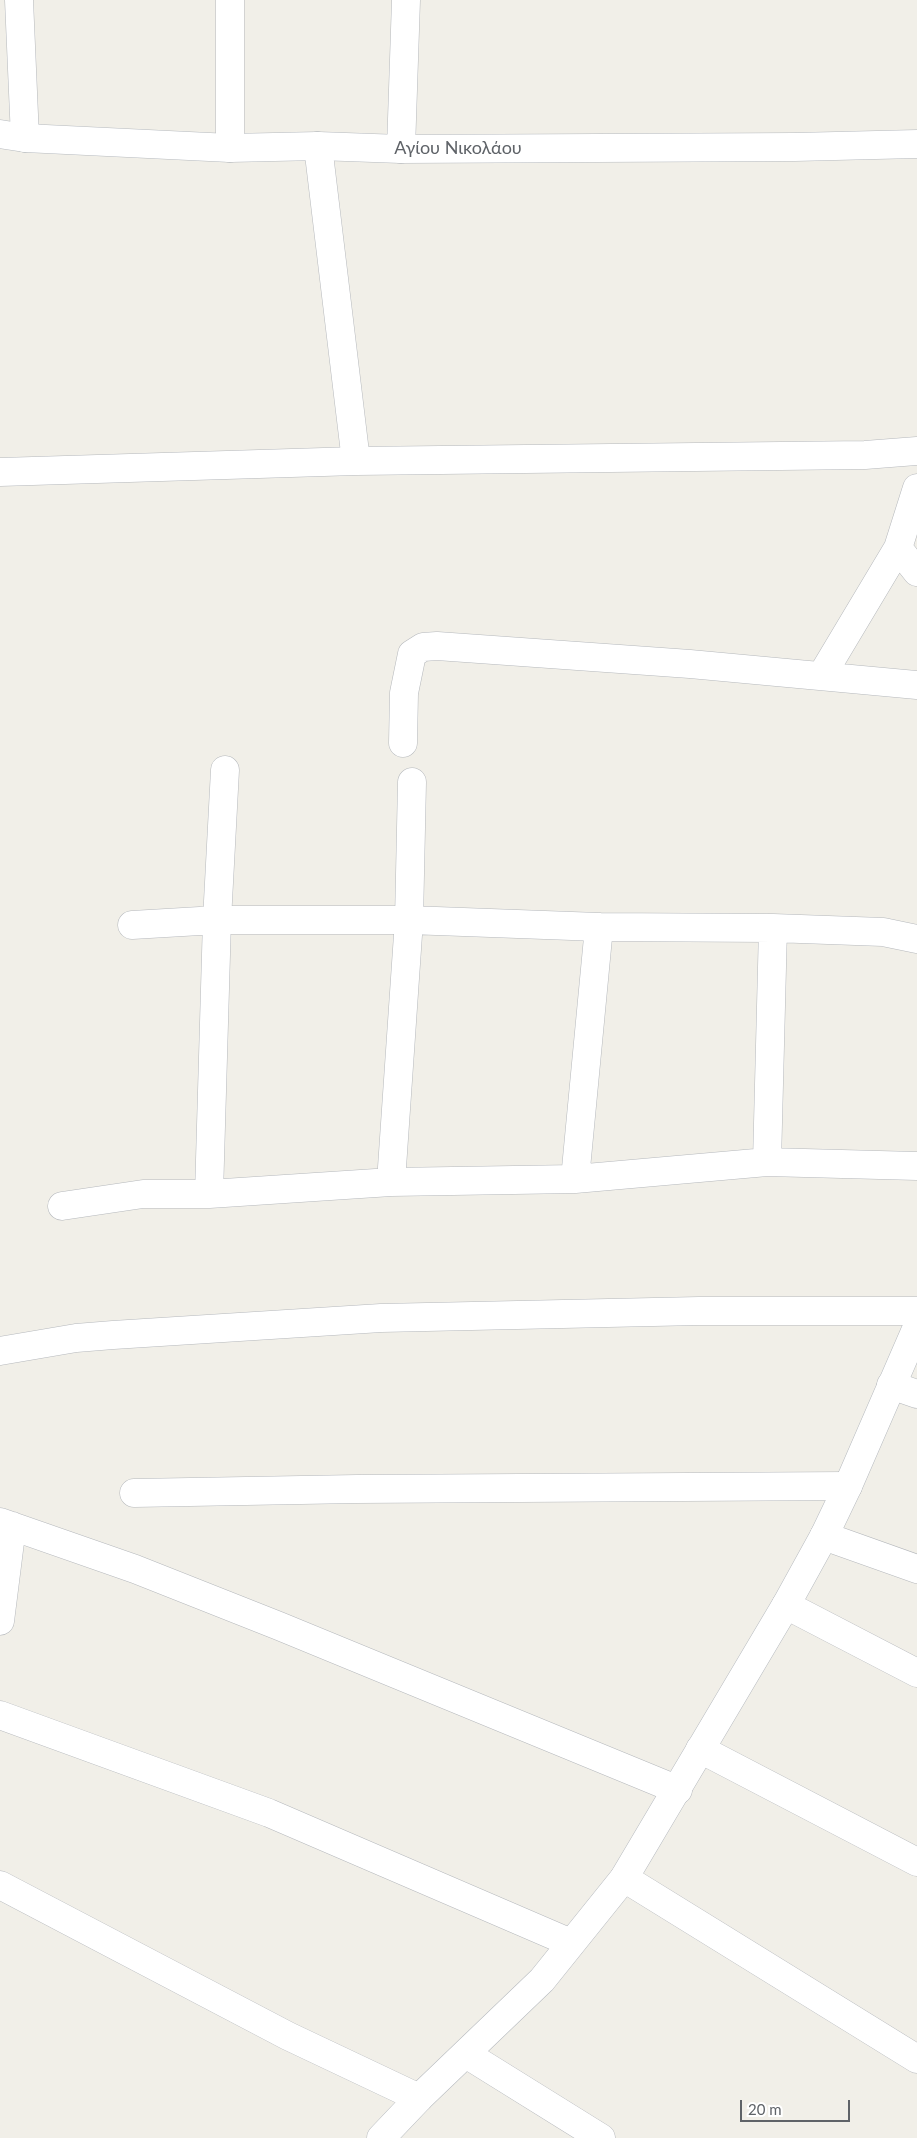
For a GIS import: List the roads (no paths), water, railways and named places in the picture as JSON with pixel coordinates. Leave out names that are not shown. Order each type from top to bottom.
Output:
[{"type":"street","points":[[13,136],[18,0]]},
{"type":"street","points":[[230,0],[230,148]]},
{"type":"street","points":[[401,149],[406,0]]},
{"type":"street","name":"Αγίου Νικολάου","points":[[13,136],[230,148],[318,146],[401,149],[795,147],[917,144]]},
{"type":"street","points":[[318,146],[356,461]]},
{"type":"street","points":[[0,472],[356,461],[864,455],[917,451]]},
{"type":"street","points":[[822,676],[898,548],[917,488]]},
{"type":"street","points":[[898,548],[917,572]]},
{"type":"street","points":[[403,743],[404,693],[412,654],[423,647],[437,646],[690,664],[917,685]]},
{"type":"street","points":[[209,1194],[217,920],[225,770]]},
{"type":"street","points":[[391,1182],[410,920],[412,782]]},
{"type":"street","points":[[132,925],[217,920],[410,920],[600,927],[773,928],[883,932],[917,939]]},
{"type":"street","points":[[575,1179],[600,927]]},
{"type":"street","points":[[767,1162],[773,928]]},
{"type":"street","points":[[62,1206],[143,1194],[209,1194],[391,1182],[575,1179],[767,1162],[917,1166]]},
{"type":"street","points":[[0,1351],[104,1336],[381,1318],[708,1311],[917,1311]]},
{"type":"street","points":[[381,2138],[419,2098],[542,1980],[624,1878],[678,1790],[824,1536],[848,1486],[917,1327]]},
{"type":"street","points":[[891,1385],[917,1394]]},
{"type":"street","points":[[134,1493],[357,1489],[848,1486]]},
{"type":"street","points":[[0,1622],[6,1524],[135,1570],[270,1622],[678,1790]]},
{"type":"street","points":[[824,1536],[917,1569]]},
{"type":"street","points":[[786,1605],[917,1672]]},
{"type":"street","points":[[0,1715],[269,1813],[571,1943]]},
{"type":"street","points":[[700,1749],[917,1862]]},
{"type":"street","points":[[624,1878],[917,2059]]},
{"type":"street","points":[[0,1885],[288,2036],[419,2098]]},
{"type":"street","points":[[466,2054],[600,2138]]}]
